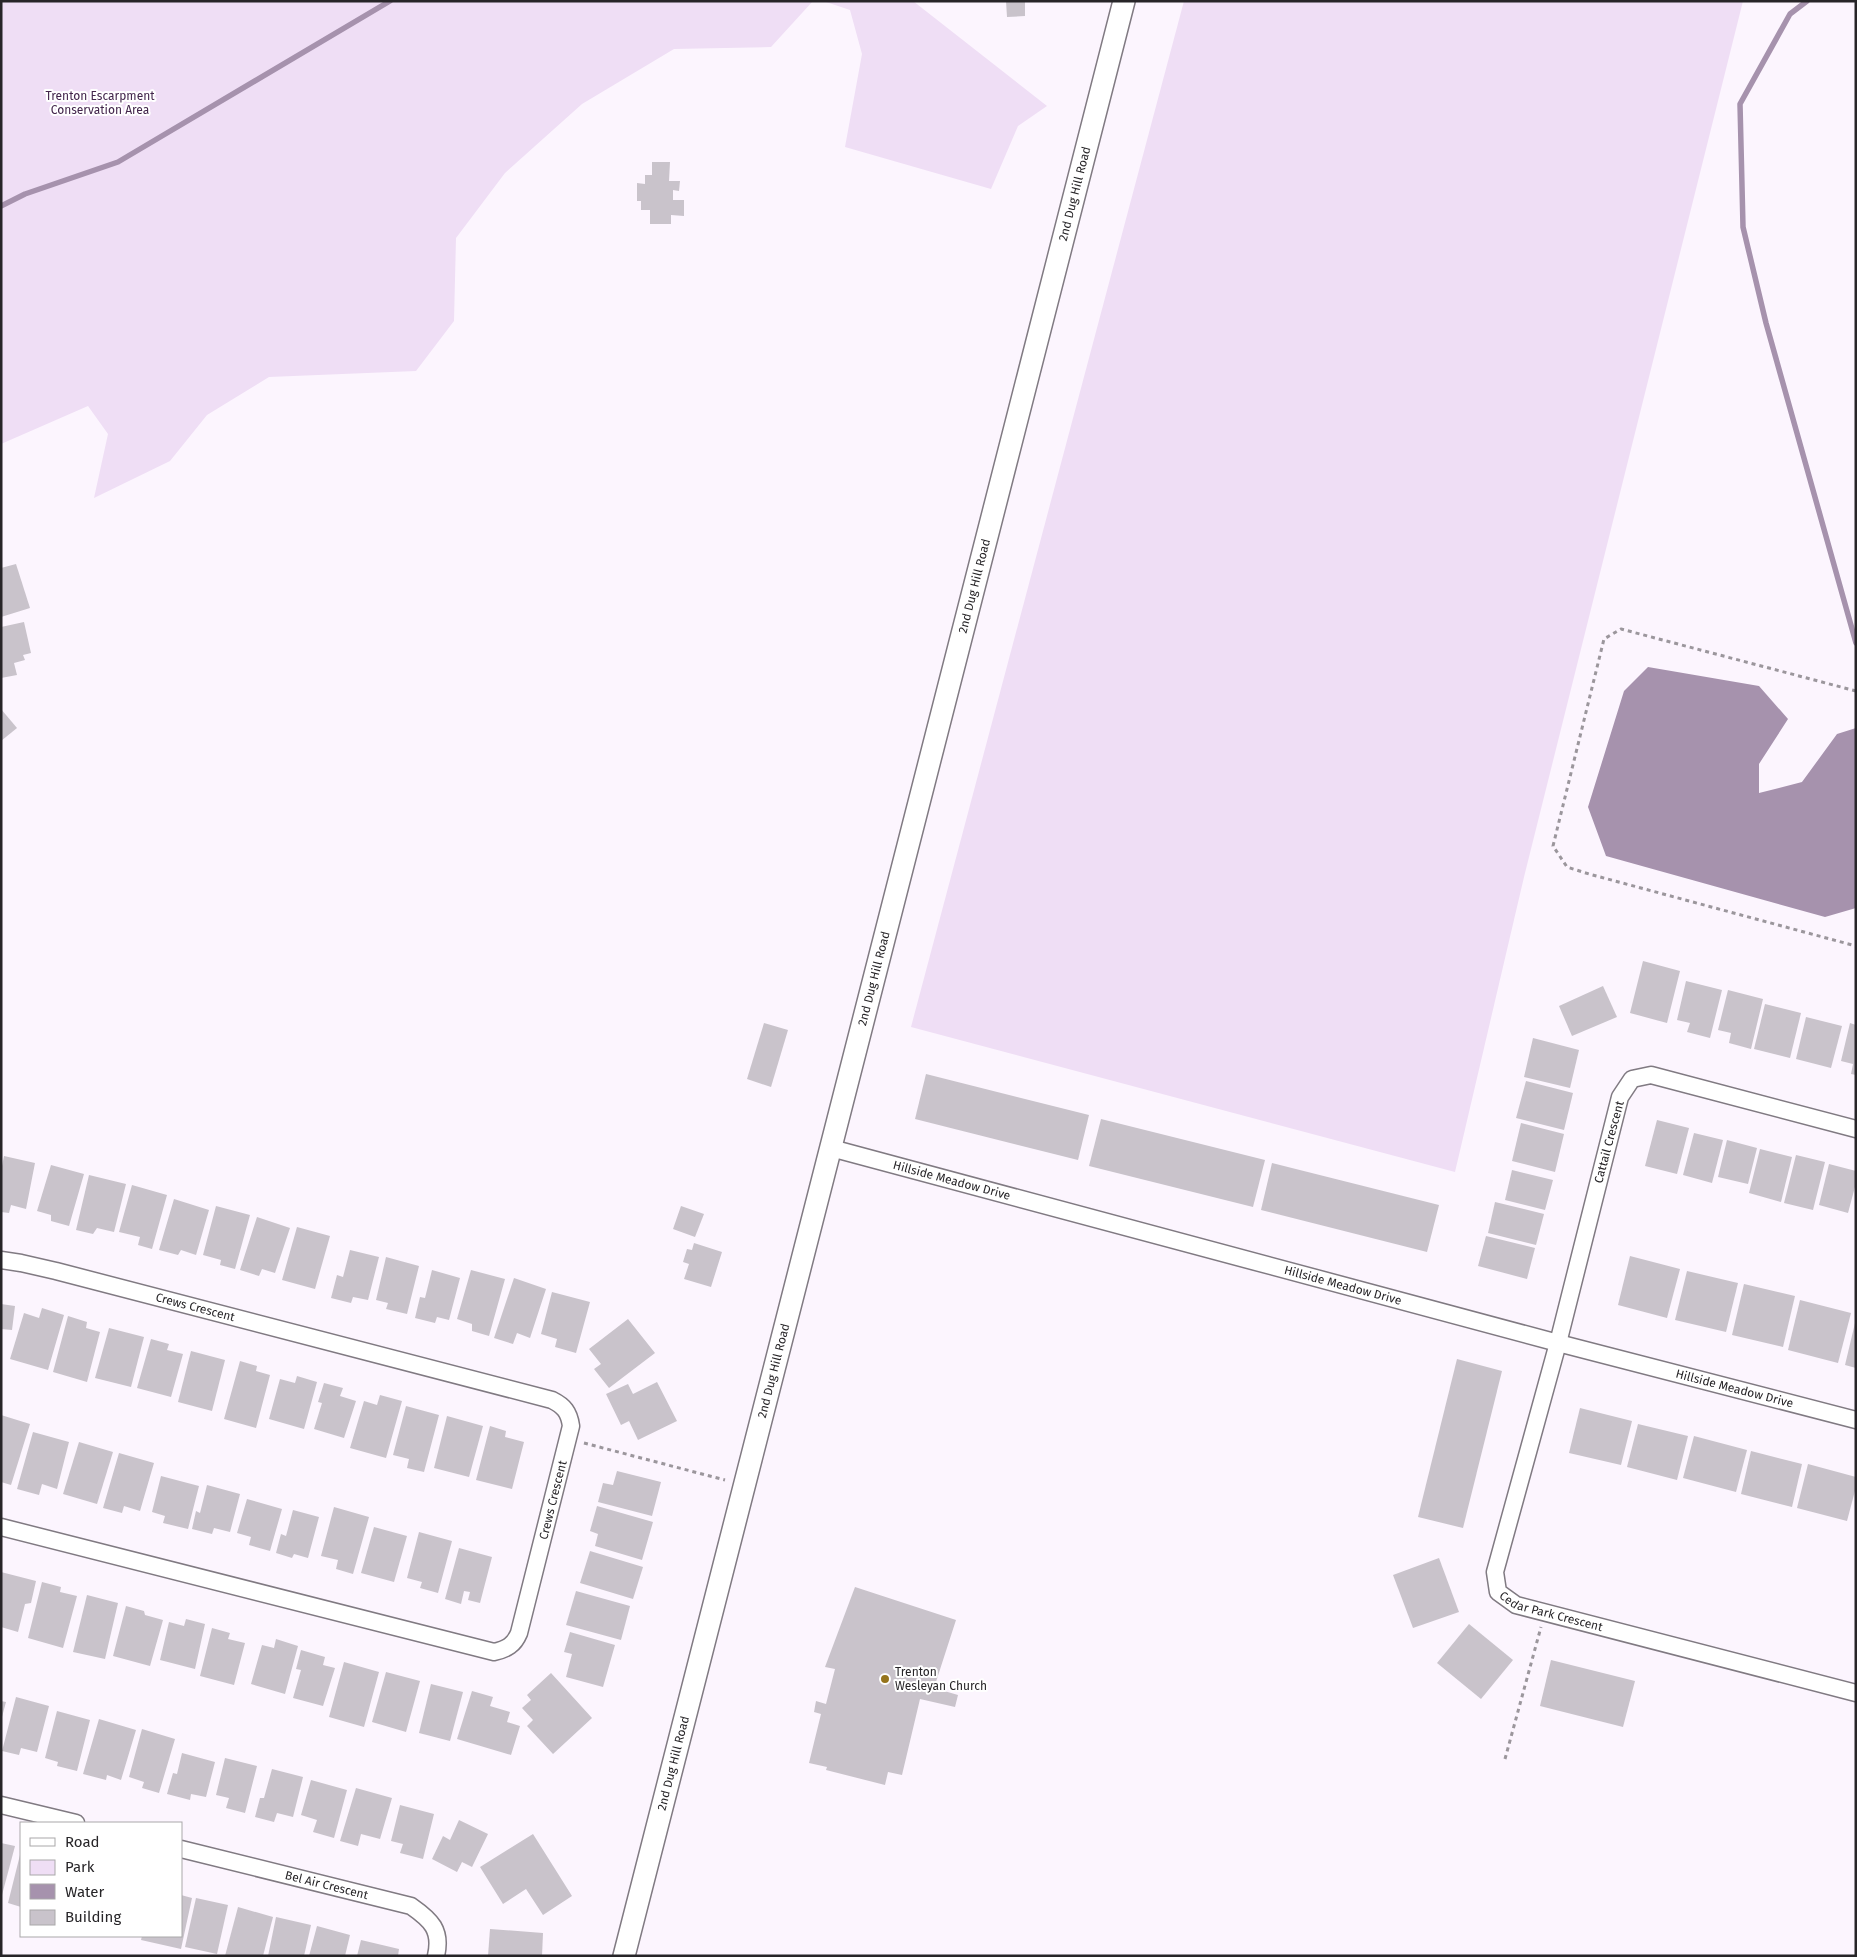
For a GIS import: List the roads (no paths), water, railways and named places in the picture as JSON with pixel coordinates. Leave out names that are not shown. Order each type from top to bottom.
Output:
[{"type":"street","name":"2nd Dug Hill Road","points":[[624,1956],[1124,1]]},
{"type":"street","name":"Cattail Crescent","points":[[1558,1343],[1620,1097],[1632,1080],[1651,1075],[1856,1129]]},
{"type":"street","name":"Hillside Meadow Drive","points":[[831,1148],[1558,1343],[1856,1420]]},
{"type":"street","name":"Crews Crescent","points":[[1,1260],[56,1271],[552,1400],[563,1406],[570,1415],[571,1426],[519,1633],[516,1641],[510,1647],[494,1652],[1,1527]]},
{"type":"street","name":"Cedar Park Crescent","points":[[1558,1343],[1495,1572],[1498,1592],[1516,1604],[1856,1693]]},
{"type":"street","points":[[1,1805],[72,1822]]},
{"type":"street","name":"Bel Air Crescent","points":[[182,1849],[410,1906],[430,1919],[440,1941],[436,1956]]},
{"type":"water","points":[[1648,667],[1759,686],[1788,719],[1759,764],[1759,793],[1802,782],[1837,734],[1856,728],[1856,908],[1825,917],[1606,856],[1588,807],[1624,691]]},
{"type":"waterway","points":[[1,206],[25,194],[118,162],[390,1]]},
{"type":"waterway","points":[[1807,1],[1790,14],[1740,104],[1743,227],[1766,323],[1856,643]]},
{"type":"place","name":"Trenton Wesleyan Church","points":[[885,1679]]},
{"type":"park label","name":"Trenton Escarpment Conservation Area","points":[[100,103]]}]
